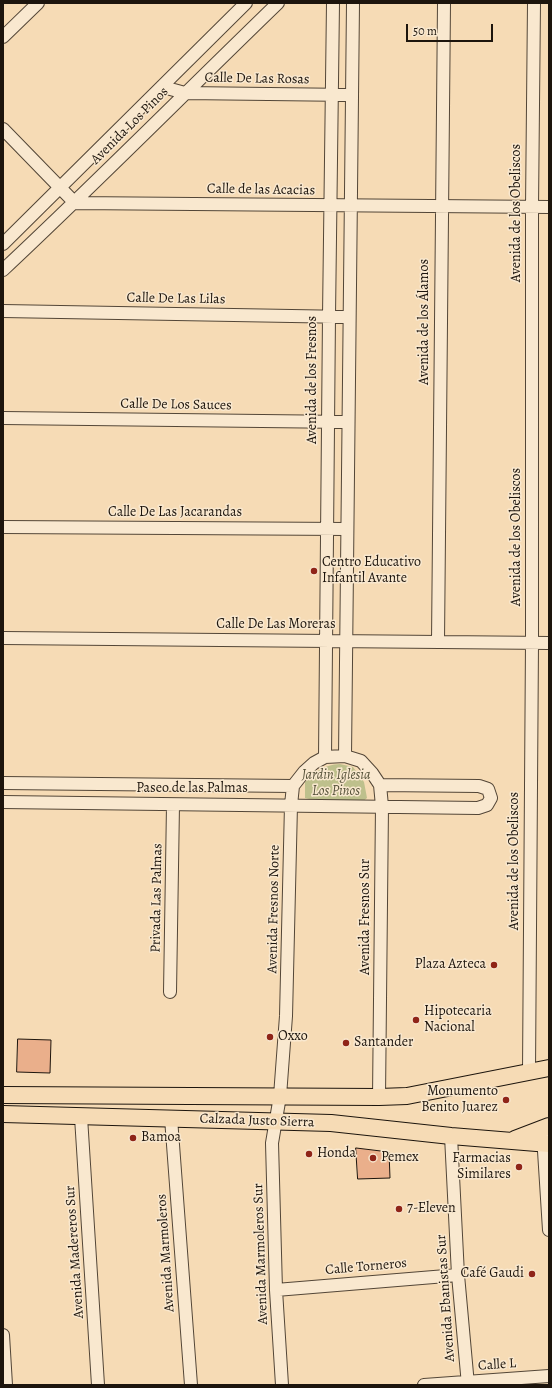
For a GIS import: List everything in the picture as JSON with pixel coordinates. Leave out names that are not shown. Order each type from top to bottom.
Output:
[{"type":"main road","name":"Calzada Justo Sierra","points":[[3,1095],[280,1096],[379,1098],[407,1096],[549,1068]]},
{"type":"main road","name":"Calzada Justo Sierra","points":[[3,1114],[331,1123],[510,1141],[546,1136]]},
{"type":"street","points":[[3,37],[38,3]]},
{"type":"street","name":"Avenida Los Pinos","points":[[3,244],[246,3]]},
{"type":"street","name":"Avenida Los Pinos","points":[[3,270],[75,203],[278,3]]},
{"type":"street","name":"Avenida de los Fresnos","points":[[325,757],[328,529],[328,316],[333,3]]},
{"type":"street","points":[[345,756],[353,3]]},
{"type":"street","name":"Avenida de los Álamos","points":[[438,641],[444,3]]},
{"type":"street","name":"Avenida de los Obeliscos","points":[[529,1071],[534,3]]},
{"type":"street","name":"Calle De Las Rosas","points":[[163,87],[185,93],[352,95]]},
{"type":"street","points":[[3,129],[75,203]]},
{"type":"street","name":"Calle de las Acacias","points":[[75,203],[549,207]]},
{"type":"street","name":"Calle De Las Lilas","points":[[3,311],[349,317]]},
{"type":"street","name":"Calle De Los Sauces","points":[[3,418],[348,422]]},
{"type":"street","name":"Calle De Las Jacarandas","points":[[3,527],[348,529]]},
{"type":"street","name":"Calle De Las Moreras","points":[[3,638],[549,643]]},
{"type":"street","points":[[293,786],[304,772],[314,763],[325,757],[345,756],[361,761],[380,785],[479,786],[488,789],[491,798],[487,805],[478,808],[382,806]]},
{"type":"street","name":"Paseo de las Palmas","points":[[3,783],[293,786]]},
{"type":"street","name":"Avenida Fresnos Sur","points":[[379,1098],[382,806],[380,785]]},
{"type":"street","name":"Avenida Fresnos Norte","points":[[276,1122],[280,1096],[286,1016],[291,805],[293,786]]},
{"type":"street","name":"Paseo de las Palmas","points":[[3,802],[382,806]]},
{"type":"street","name":"Privada Las Palmas","points":[[170,992],[173,804]]},
{"type":"street","name":"Avenida Madereros Sur","points":[[81,1117],[98,1385]]},
{"type":"street","name":"Avenida Marmoleros","points":[[171,1118],[191,1385]]},
{"type":"street","name":"Avenida Marmoleros Sur","points":[[276,1122],[272,1143],[276,1290],[282,1385]]},
{"type":"street","name":"Avenida Ebanistas Sur","points":[[451,1136],[458,1275],[468,1383]]},
{"type":"street","points":[[546,1136],[549,1230]]},
{"type":"street","name":"Calle Torneros","points":[[276,1290],[458,1275]]},
{"type":"street","points":[[3,1335],[6,1385]]},
{"type":"street","name":"Calle L","points":[[424,1385],[549,1376]]},
{"type":"green space","name":"Jardin Iglesia Los Pinos","points":[[340,764],[353,767],[364,782],[367,798],[361,803],[321,802],[305,798],[305,782],[321,769]]},
{"type":"building","points":[[18,1039],[51,1040],[50,1073],[17,1072]]},
{"type":"building","name":"Pemex","points":[[356,1148],[389,1152],[390,1178],[358,1179]]},
{"type":"place","name":"Centro Educativo Infantil Avante","points":[[314,571]]},
{"type":"place","name":"Plaza Azteca","points":[[494,965]]},
{"type":"place","name":"Hipotecaria Nacional","points":[[416,1020]]},
{"type":"place","name":"Oxxo","points":[[270,1037]]},
{"type":"place","name":"Santander","points":[[346,1043]]},
{"type":"place","name":"Monumento Benito Juarez","points":[[506,1100]]},
{"type":"place","name":"Bamoa","points":[[133,1138]]},
{"type":"place","name":"Honda","points":[[309,1154]]},
{"type":"place","name":"Pemex","points":[[373,1158]]},
{"type":"place","name":"Farmacias Similares","points":[[519,1167]]},
{"type":"place","name":"7-Eleven","points":[[399,1209]]},
{"type":"place","name":"Café Gaudi","points":[[532,1274]]}]
